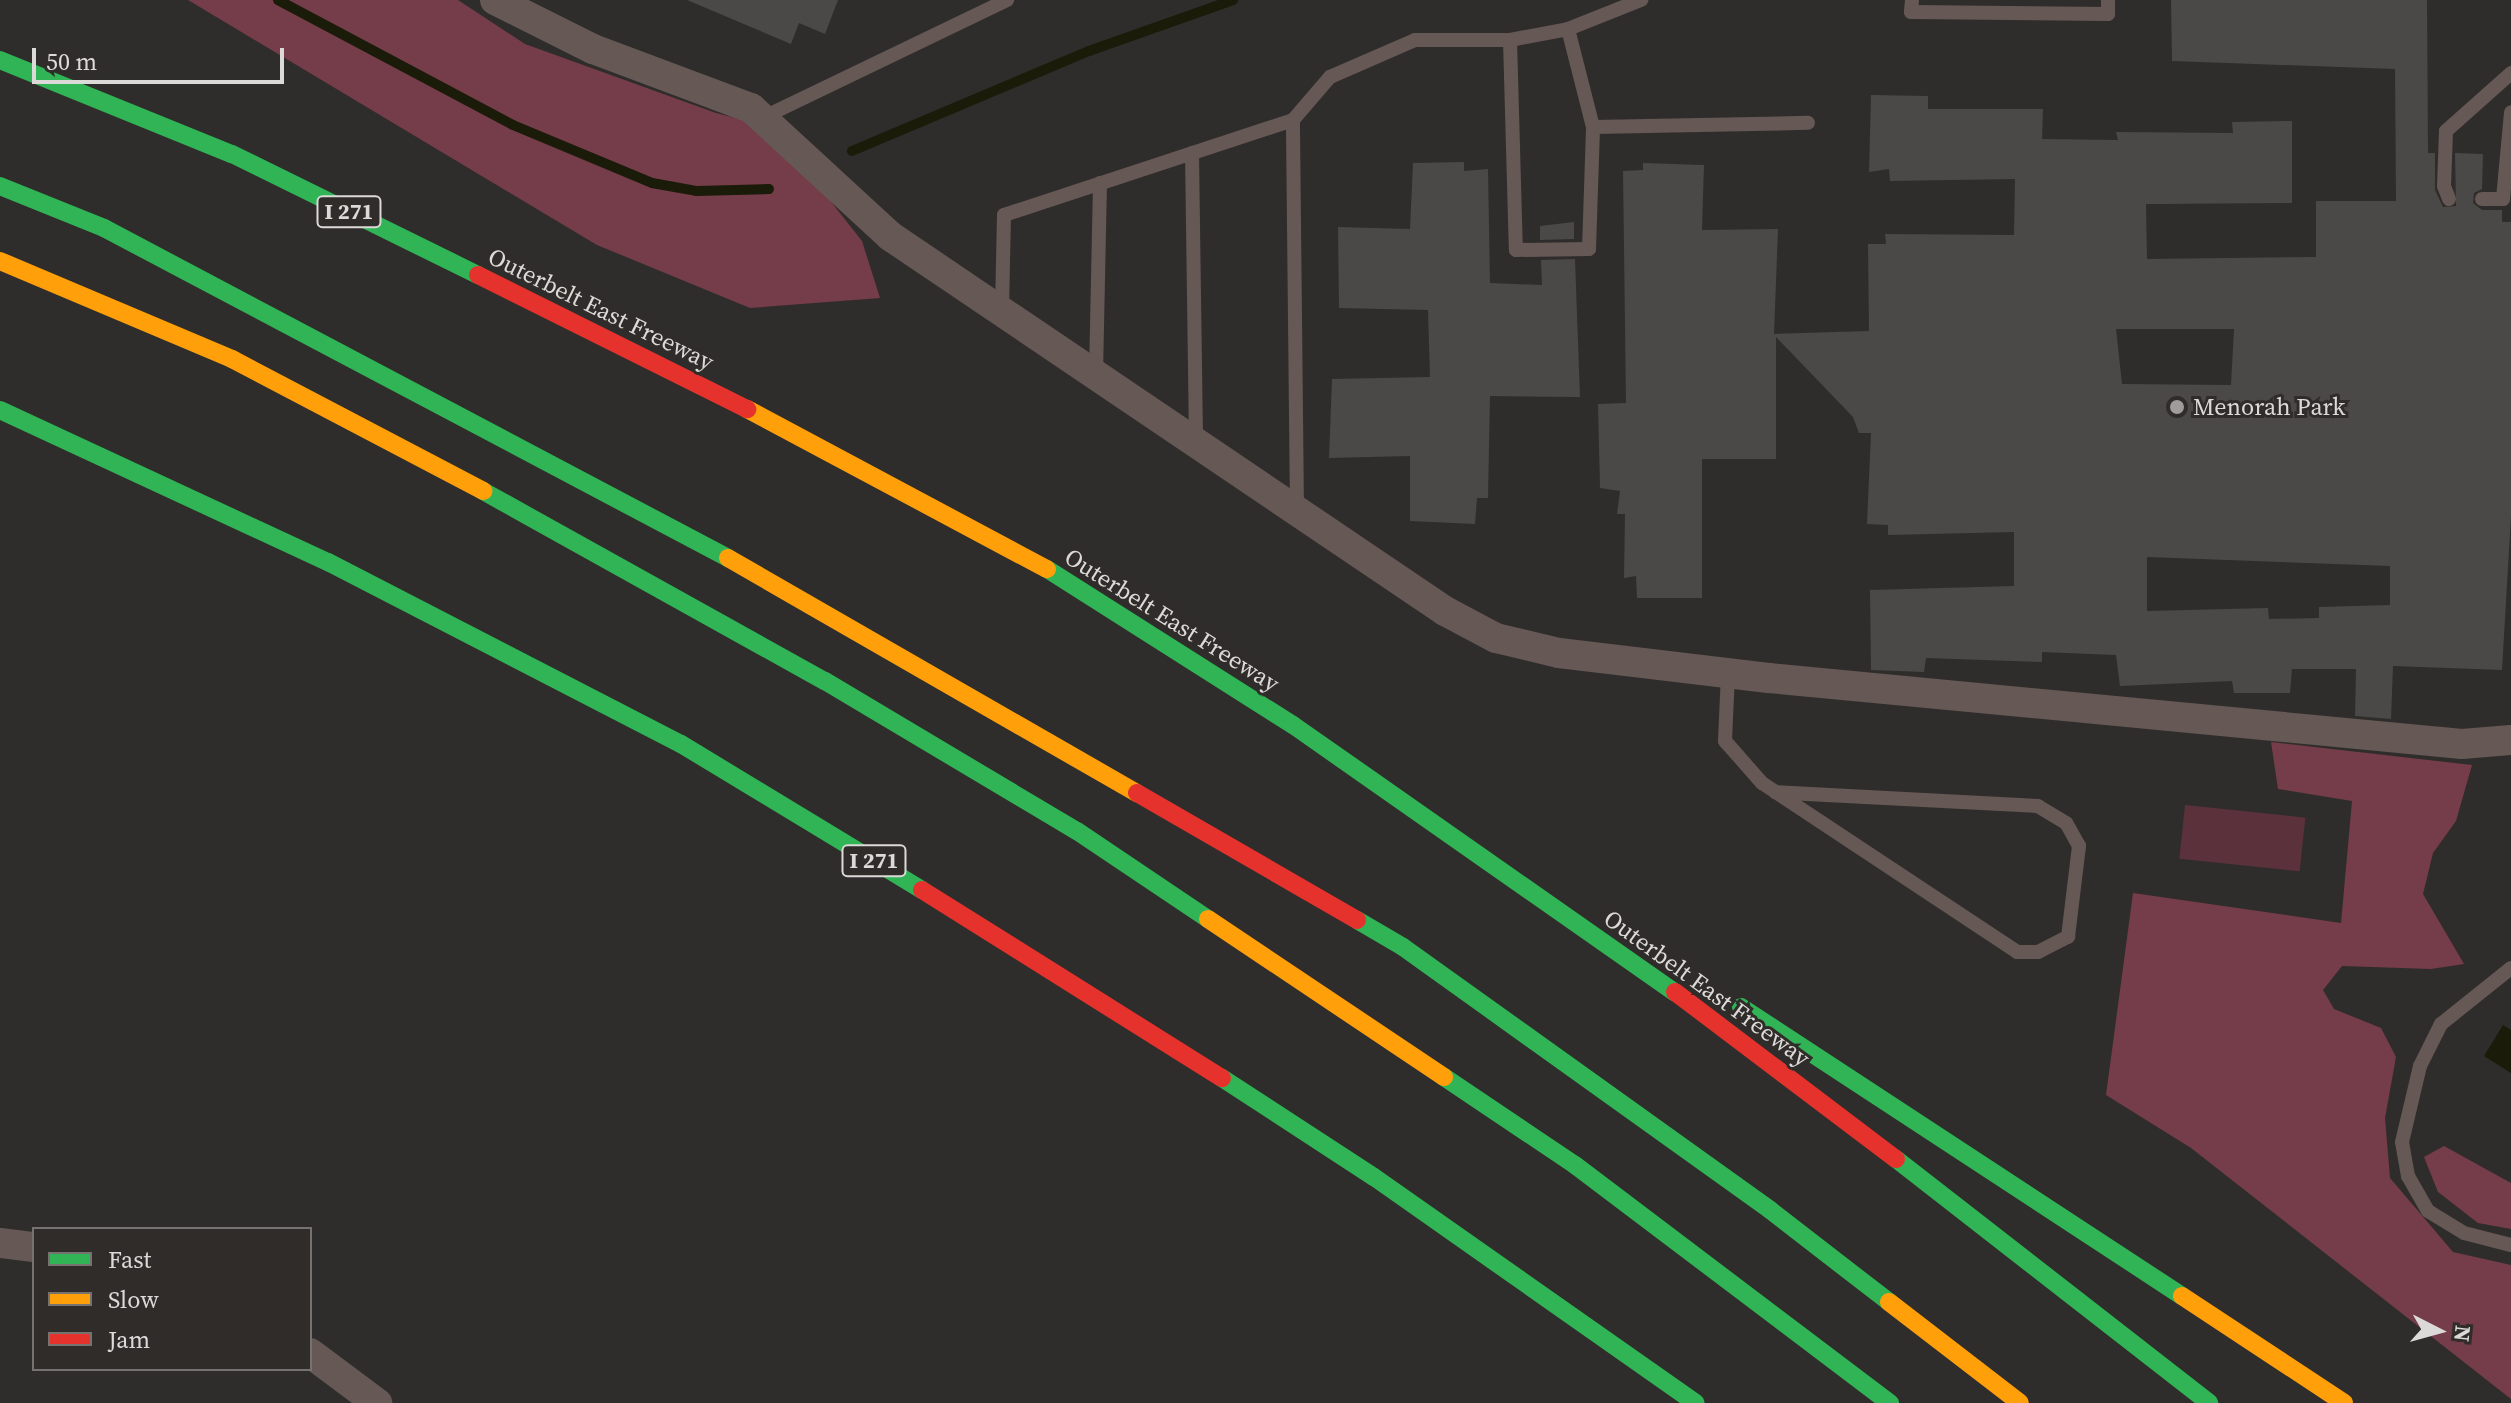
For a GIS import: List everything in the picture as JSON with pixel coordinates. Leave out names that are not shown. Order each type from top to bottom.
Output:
[{"type":"highway","name":"Outerbelt East Freeway","points":[[0,60],[232,154],[691,380],[1007,544],[1293,725],[1733,1032],[2209,1403]]},
{"type":"highway","points":[[0,186],[104,228],[790,591],[1403,947],[1770,1210],[2020,1403]]},
{"type":"highway","points":[[0,261],[232,359],[470,484],[825,681],[1077,831],[1575,1165],[1890,1403]]},
{"type":"highway","name":"I 271","points":[[0,410],[328,562],[681,744],[1063,975],[1348,1160],[1695,1403]]},
{"type":"highway","points":[[1293,725],[1643,945]]},
{"type":"highway","points":[[1724,996],[2344,1403]]},
{"type":"street","points":[[495,0],[593,49],[751,108],[890,236],[1445,611],[1496,638],[1559,653],[1728,674],[2462,744],[2511,740]]},
{"type":"street","points":[[0,1243],[32,1247]]},
{"type":"street","points":[[312,1354],[377,1403]]},
{"type":"lane","points":[[762,118],[1007,0]]},
{"type":"lane","points":[[1002,312],[1004,215],[1293,120],[1330,77],[1415,40],[1510,40],[1568,29],[1641,0]]},
{"type":"lane","points":[[1912,0],[1911,12],[2108,14],[2108,0]]},
{"type":"lane","points":[[1510,40],[1516,250],[1589,249],[1593,127],[1568,29]]},
{"type":"lane","points":[[2449,199],[2444,186],[2446,131],[2511,73]]},
{"type":"lane","points":[[2482,199],[2503,199],[2511,112]]},
{"type":"lane","points":[[1293,120],[1297,510]]},
{"type":"lane","points":[[1593,127],[1808,123]]},
{"type":"lane","points":[[1192,153],[1196,442]]},
{"type":"lane","points":[[1096,374],[1100,183]]},
{"type":"lane","points":[[1728,674],[1725,741],[1775,792],[2017,952],[2038,952],[2068,937],[2079,846],[2066,823],[2038,806],[1775,792]]},
{"type":"lane","points":[[2511,968],[2441,1024],[2420,1066],[2402,1142],[2408,1176],[2428,1211],[2464,1233],[2511,1245]]},
{"type":"shaded area","points":[[188,0],[458,0],[525,44],[716,113],[772,127],[862,241],[880,298],[750,308],[597,245]]},
{"type":"shaded area","points":[[2271,742],[2472,765],[2456,821],[2433,853],[2423,894],[2464,964],[2431,969],[2342,966],[2323,990],[2334,1009],[2381,1028],[2396,1057],[2385,1118],[2390,1178],[2453,1252],[2511,1265],[2511,1399],[2191,1148],[2106,1095],[2133,893],[2341,923],[2352,801],[2278,789]]},
{"type":"shaded area","points":[[2185,805],[2305,818],[2300,871],[2179,859]]},
{"type":"shaded area","points":[[2503,1025],[2511,1030],[2511,1073],[2484,1056]]},
{"type":"shaded area","points":[[2444,1146],[2511,1183],[2511,1229],[2478,1223],[2438,1192],[2424,1157]]},
{"type":"building","points":[[687,0],[838,0],[825,34],[799,23],[791,44]]},
{"type":"building","name":"Menorah Park","points":[[2171,0],[2427,0],[2428,153],[2435,153],[2435,190],[2443,207],[2456,206],[2455,153],[2483,154],[2482,189],[2474,193],[2473,203],[2482,210],[2502,210],[2502,222],[2511,222],[2511,516],[2502,670],[2393,666],[2391,719],[2355,716],[2356,669],[2292,669],[2290,693],[2234,693],[2232,681],[2120,686],[2116,655],[2042,652],[2042,662],[1926,658],[1924,672],[1871,670],[1870,590],[2014,586],[2014,532],[1888,535],[1888,525],[1867,524],[1871,433],[1859,433],[1853,417],[1776,337],[1776,459],[1702,459],[1702,598],[1637,598],[1636,576],[1624,578],[1625,514],[1617,514],[1620,491],[1600,488],[1598,404],[1626,403],[1623,171],[1643,170],[1643,163],[1704,165],[1702,230],[1778,229],[1774,334],[1869,331],[1868,244],[1886,244],[1885,234],[2014,235],[2015,179],[1890,181],[1889,169],[1869,172],[1871,95],[1928,96],[1928,109],[2043,109],[2042,139],[2118,140],[2116,132],[2233,133],[2232,122],[2292,121],[2292,203],[2146,204],[2147,259],[2316,257],[2316,201],[2396,201],[2395,69],[2172,61]],"holes":[[[2116,329],[2234,329],[2231,385],[2122,384]],[[2147,557],[2390,566],[2390,605],[2319,607],[2319,618],[2269,619],[2268,608],[2147,611]]]},
{"type":"building","points":[[1464,162],[1464,171],[1488,169],[1490,283],[1542,285],[1541,260],[1575,259],[1580,397],[1490,396],[1488,498],[1477,498],[1475,524],[1410,521],[1410,456],[1329,458],[1332,379],[1430,377],[1428,310],[1339,308],[1338,227],[1410,229],[1413,163]]},
{"type":"building","points":[[1574,222],[1574,239],[1540,240],[1540,226]]},
{"type":"waterway","points":[[278,0],[513,125],[652,183],[697,191],[769,189]]},
{"type":"waterway","points":[[852,151],[1089,51],[1233,0]]},
{"type":"traffic: fast","points":[[0,60],[232,154],[478,275]]},
{"type":"traffic: fast","points":[[0,186],[104,228],[728,558]]},
{"type":"traffic: fast","points":[[0,410],[328,562],[681,744],[922,890]]},
{"type":"traffic: fast","points":[[483,491],[825,681],[1077,831],[1208,919]]},
{"type":"traffic: fast","points":[[1047,569],[1293,725],[1675,992]]},
{"type":"traffic: fast","points":[[1357,920],[1403,947],[1770,1210],[1889,1302]]},
{"type":"traffic: fast","points":[[1741,1007],[2182,1296]]},
{"type":"traffic: fast","points":[[1444,1077],[1575,1165],[1890,1403]]},
{"type":"traffic: fast","points":[[1222,1078],[1374,1177],[1695,1403]]},
{"type":"traffic: fast","points":[[1896,1159],[2209,1403]]},
{"type":"traffic: slow","points":[[0,261],[232,359],[483,491]]},
{"type":"traffic: slow","points":[[747,409],[1047,569]]},
{"type":"traffic: slow","points":[[728,558],[1137,793]]},
{"type":"traffic: slow","points":[[1208,919],[1444,1077]]},
{"type":"traffic: slow","points":[[2182,1296],[2344,1403]]},
{"type":"traffic: slow","points":[[1889,1302],[2020,1403]]},
{"type":"traffic: jam","points":[[478,275],[747,409]]},
{"type":"traffic: jam","points":[[1137,793],[1357,920]]},
{"type":"traffic: jam","points":[[922,890],[1222,1078]]},
{"type":"traffic: jam","points":[[1675,992],[1896,1159]]},
{"type":"place","name":"Menorah Park","points":[[2177,407]]}]
